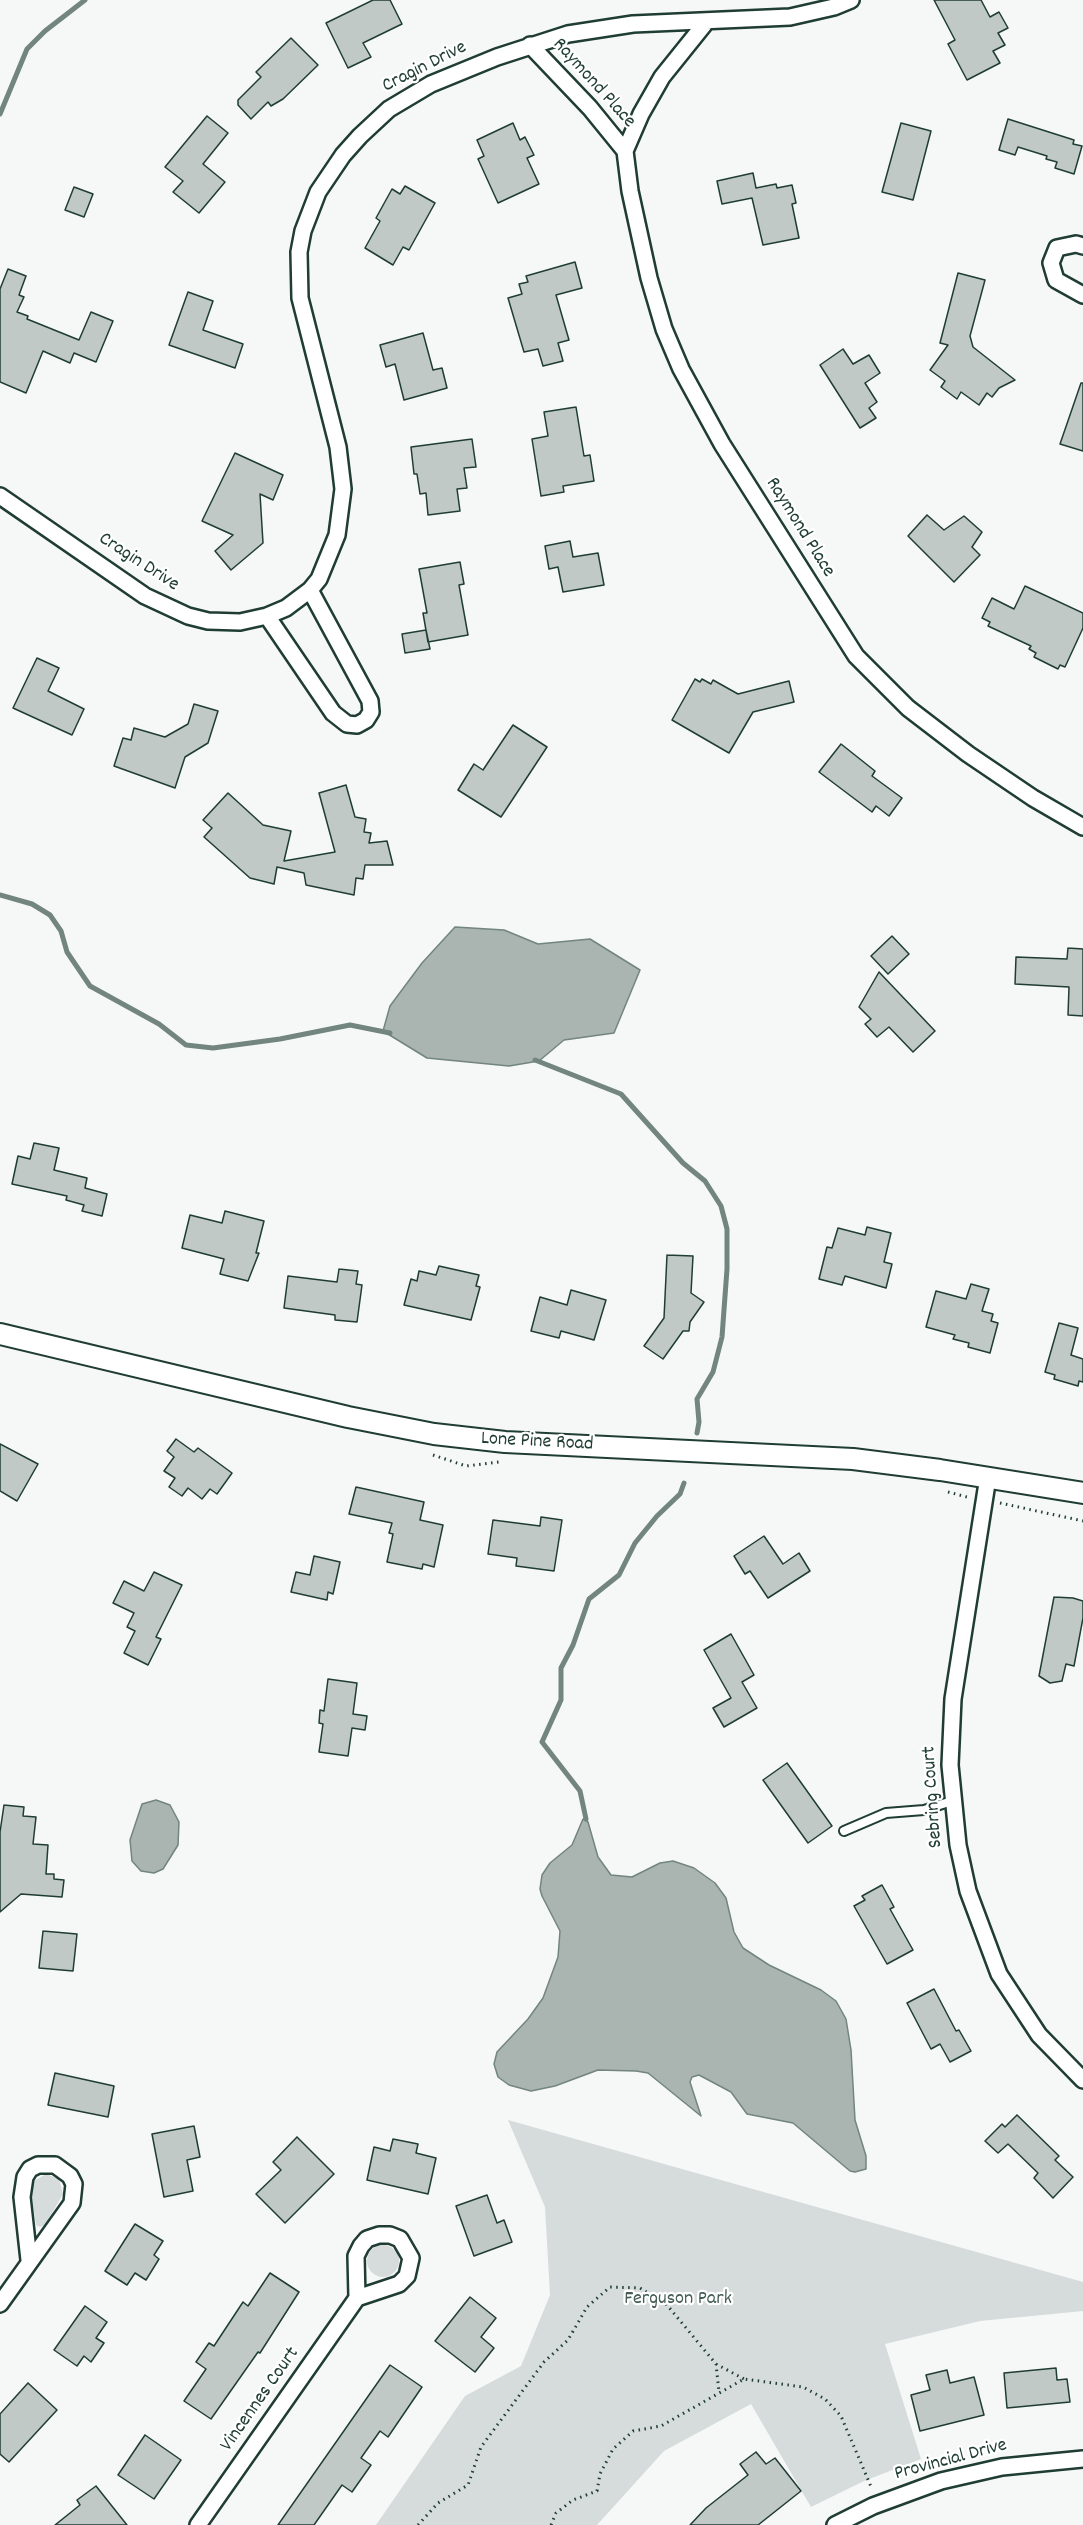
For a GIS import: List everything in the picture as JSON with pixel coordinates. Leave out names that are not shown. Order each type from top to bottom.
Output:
[{"type":"street","name":"Cragin Drive","points":[[0,496],[145,596],[170,609],[188,616],[224,623],[267,616],[286,608],[310,590],[319,579],[337,535],[343,489],[338,447],[310,347],[298,286],[299,252],[309,211],[328,174],[343,155],[389,110],[431,84],[530,45],[598,27],[790,17],[834,7],[851,0]]},
{"type":"street","name":"Raymond Place","points":[[707,21],[662,77],[641,114],[625,151],[630,190],[649,278],[664,329],[681,369],[722,444],[840,636],[881,684],[908,708],[1003,779],[1083,826]]},
{"type":"street","name":"Raymond Place","points":[[530,45],[590,108],[625,151]]},
{"type":"street","points":[[1083,246],[1076,244],[1057,248],[1051,263],[1056,280],[1083,295]]},
{"type":"street","points":[[267,616],[333,713],[347,724],[357,725],[366,720],[371,712],[370,700],[310,590]]},
{"type":"street","name":"Lone Pine Road","points":[[0,1334],[348,1417],[434,1434],[484,1440],[854,1459],[988,1477],[1083,1493]]},
{"type":"street","name":"Sebring Court","points":[[988,1477],[954,1687],[950,1765],[952,1801],[962,1868],[988,1952],[1027,2020],[1056,2055],[1083,2080]]},
{"type":"street","points":[[0,2304],[29,2260],[72,2203],[74,2184],[70,2176],[55,2165],[38,2165],[30,2169],[25,2177],[22,2197],[29,2260]]},
{"type":"street","points":[[379,2235],[390,2235],[400,2240],[411,2258],[407,2276],[399,2284],[357,2298],[356,2256],[361,2246],[368,2239],[379,2235]]},
{"type":"street","name":"Vincennes Court","points":[[198,2525],[357,2298]]},
{"type":"street","name":"Provincial Drive","points":[[835,2525],[901,2494],[974,2472],[1032,2462],[1083,2459]]},
{"type":"lane","points":[[844,1831],[886,1813],[924,1810],[952,1801]]},
{"type":"path","points":[[1001,1503],[1083,1521]]},
{"type":"path","points":[[418,2525],[438,2503],[468,2485],[481,2447],[544,2362],[568,2340],[587,2307],[610,2287],[640,2288],[667,2305],[716,2364],[744,2379],[802,2387],[825,2399],[841,2416],[878,2504]]},
{"type":"path","points":[[716,2364],[719,2392]]},
{"type":"path","points":[[551,2525],[556,2513],[573,2500],[597,2491],[600,2474],[613,2450],[633,2431],[661,2426],[744,2379]]},
{"type":"green space","name":"Ferguson Park","points":[[508,2120],[1083,2282],[1083,2311],[980,2321],[885,2344],[921,2459],[864,2481],[811,2507],[751,2404],[664,2451],[597,2525],[376,2525],[465,2396],[521,2366],[550,2295],[545,2207]]},
{"type":"green space","points":[[46,2174],[59,2179],[63,2194],[45,2225],[40,2227],[36,2225],[31,2191],[34,2181]]},
{"type":"green space","points":[[383,2245],[395,2249],[399,2261],[395,2273],[383,2277],[371,2273],[367,2261],[371,2249]]},
{"type":"shaded area","points":[[455,927],[504,930],[538,944],[590,939],[640,970],[614,1033],[564,1040],[539,1061],[509,1066],[427,1058],[383,1031],[390,1006],[422,963]]},
{"type":"shaded area","points":[[156,1800],[170,1805],[179,1822],[178,1845],[163,1869],[154,1873],[141,1871],[132,1861],[130,1840],[142,1804]]},
{"type":"shaded area","points":[[583,1819],[588,1822],[598,1857],[611,1875],[632,1877],[660,1863],[673,1861],[694,1868],[715,1883],[726,1898],[734,1932],[743,1948],[769,1965],[821,1990],[836,2001],[846,2019],[851,2050],[855,2120],[866,2156],[866,2169],[850,2171],[793,2123],[747,2114],[731,2092],[699,2075],[692,2077],[690,2082],[701,2116],[648,2073],[598,2070],[555,2086],[531,2091],[509,2085],[498,2077],[494,2064],[497,2052],[528,2019],[543,1998],[558,1957],[560,1931],[542,1896],[540,1889],[542,1875],[550,1863],[572,1845]]},
{"type":"building","points":[[373,0],[390,0],[402,24],[363,43],[371,57],[348,68],[326,23]]},
{"type":"building","points":[[934,0],[981,0],[990,17],[999,12],[1008,28],[998,33],[1005,45],[993,51],[1000,63],[967,80],[948,44],[955,40]]},
{"type":"building","points":[[291,38],[318,65],[283,99],[271,106],[268,102],[251,119],[238,105],[238,100],[261,77],[256,72]]},
{"type":"building","points":[[207,116],[228,133],[203,164],[225,182],[199,213],[173,192],[183,181],[165,167]]},
{"type":"building","points":[[1008,119],[1074,140],[1073,144],[1082,146],[1074,174],[1055,168],[1057,162],[1046,159],[1047,156],[1018,147],[1015,155],[999,150]]},
{"type":"building","points":[[513,123],[520,140],[525,137],[534,155],[527,158],[539,184],[498,203],[478,159],[484,156],[477,140]]},
{"type":"building","points":[[901,123],[931,131],[913,200],[882,192]]},
{"type":"building","points":[[753,173],[756,188],[776,184],[777,188],[792,185],[796,203],[792,204],[799,238],[763,245],[752,198],[722,204],[717,181]]},
{"type":"building","points":[[405,186],[435,203],[409,250],[403,247],[393,265],[365,248],[380,221],[376,218],[392,189],[400,194]]},
{"type":"building","points":[[74,187],[93,194],[84,217],[65,210]]},
{"type":"building","points":[[575,262],[582,288],[556,295],[569,340],[558,343],[563,361],[543,366],[538,349],[524,352],[508,298],[522,294],[519,284],[528,282],[526,276]]},
{"type":"building","points":[[8,269],[26,276],[19,295],[24,297],[17,312],[28,316],[27,319],[79,340],[91,312],[113,321],[96,362],[74,353],[70,363],[43,351],[26,393],[0,382],[0,289]]},
{"type":"building","points":[[958,273],[985,280],[970,336],[973,347],[1015,380],[999,388],[992,397],[987,393],[979,405],[961,392],[957,399],[941,387],[945,381],[930,370],[948,345],[940,343]]},
{"type":"building","points":[[188,292],[213,301],[203,330],[243,344],[235,368],[169,345]]},
{"type":"building","points":[[423,333],[433,370],[442,368],[447,388],[404,400],[395,364],[386,367],[380,345]]},
{"type":"building","points":[[843,349],[853,364],[869,355],[880,373],[865,383],[877,402],[869,408],[876,418],[860,428],[820,365]]},
{"type":"building","points":[[1081,383],[1083,383],[1083,451],[1060,444]]},
{"type":"building","points":[[576,407],[584,456],[590,455],[594,481],[563,486],[564,492],[541,496],[532,439],[548,436],[544,412]]},
{"type":"building","points":[[472,439],[476,467],[464,468],[467,488],[457,489],[460,511],[428,515],[426,493],[420,494],[417,474],[414,474],[411,447]]},
{"type":"building","points":[[235,453],[283,475],[273,500],[260,494],[263,543],[231,570],[215,551],[233,535],[202,521]]},
{"type":"building","points":[[927,515],[944,530],[964,516],[982,532],[972,547],[980,555],[954,582],[908,536]]},
{"type":"building","points":[[570,541],[573,557],[598,553],[604,585],[563,592],[558,567],[549,569],[545,546]]},
{"type":"building","points":[[460,562],[464,584],[459,585],[468,635],[428,642],[423,613],[427,613],[419,569]]},
{"type":"building","points":[[1025,586],[1083,613],[1083,628],[1065,667],[1060,665],[1058,669],[1034,657],[1036,653],[1029,649],[1031,646],[988,626],[990,622],[982,618],[992,598],[1014,609]]},
{"type":"building","points":[[426,630],[430,649],[405,653],[402,634]]},
{"type":"building","points":[[37,658],[59,668],[48,691],[84,709],[72,735],[13,708]]},
{"type":"building","points":[[695,679],[700,682],[702,679],[711,684],[713,680],[738,694],[789,681],[794,702],[753,712],[729,753],[672,720]]},
{"type":"building","points":[[194,704],[218,711],[208,743],[185,757],[175,788],[114,766],[123,738],[131,740],[134,728],[165,737],[188,724]]},
{"type":"building","points":[[513,725],[547,747],[501,817],[458,790],[474,764],[483,770]]},
{"type":"building","points":[[841,744],[875,771],[872,776],[902,798],[889,816],[876,806],[872,812],[819,772]]},
{"type":"building","points":[[346,785],[355,817],[366,819],[364,832],[371,833],[369,843],[387,841],[393,865],[365,865],[363,879],[356,878],[354,895],[306,885],[304,873],[277,867],[274,884],[250,878],[204,837],[212,828],[203,820],[228,793],[263,825],[291,831],[284,861],[335,852],[319,793]]},
{"type":"building","points":[[892,936],[909,954],[888,974],[871,956]]},
{"type":"building","points":[[1068,948],[1083,949],[1083,1016],[1068,1015],[1069,987],[1015,984],[1016,957],[1067,959]]},
{"type":"building","points":[[879,972],[935,1031],[913,1052],[889,1027],[877,1037],[865,1024],[871,1019],[859,1007]]},
{"type":"building","points":[[34,1143],[59,1148],[54,1170],[87,1178],[85,1188],[107,1194],[102,1216],[82,1211],[84,1205],[66,1200],[67,1196],[12,1184],[18,1156],[30,1159]]},
{"type":"building","points":[[225,1211],[264,1221],[256,1253],[259,1253],[248,1281],[220,1274],[224,1259],[182,1248],[190,1215],[222,1223]]},
{"type":"building","points":[[867,1227],[891,1233],[884,1262],[892,1264],[886,1288],[845,1276],[842,1285],[819,1279],[827,1247],[832,1248],[838,1228],[865,1235]]},
{"type":"building","points":[[667,1255],[693,1256],[691,1293],[704,1302],[690,1322],[689,1331],[683,1331],[663,1359],[644,1346],[664,1318]]},
{"type":"building","points":[[439,1266],[479,1275],[476,1286],[480,1287],[471,1320],[404,1305],[411,1279],[417,1281],[419,1271],[436,1275]]},
{"type":"building","points":[[339,1269],[358,1271],[356,1284],[362,1285],[357,1322],[335,1320],[335,1315],[284,1308],[288,1276],[337,1282]]},
{"type":"building","points":[[971,1284],[989,1289],[982,1311],[993,1314],[991,1321],[998,1323],[990,1353],[968,1347],[969,1343],[953,1339],[955,1335],[926,1327],[936,1291],[966,1299]]},
{"type":"building","points":[[571,1290],[606,1300],[594,1340],[561,1331],[559,1338],[531,1331],[540,1297],[567,1305]]},
{"type":"building","points":[[1059,1323],[1078,1328],[1071,1355],[1083,1359],[1083,1382],[1079,1381],[1078,1386],[1054,1379],[1055,1375],[1045,1372]]},
{"type":"building","points":[[176,1439],[194,1452],[198,1448],[232,1473],[217,1494],[210,1489],[202,1499],[188,1488],[182,1496],[169,1487],[175,1478],[164,1471],[174,1457],[167,1451]]},
{"type":"building","points":[[0,1444],[38,1464],[17,1501],[0,1491]]},
{"type":"building","points":[[356,1487],[424,1502],[420,1520],[443,1525],[434,1567],[423,1564],[422,1569],[387,1562],[393,1534],[389,1533],[392,1523],[349,1514]]},
{"type":"building","points":[[541,1517],[562,1520],[554,1571],[516,1566],[517,1558],[488,1554],[493,1520],[540,1526]]},
{"type":"building","points":[[764,1536],[783,1564],[799,1553],[810,1571],[768,1598],[750,1571],[745,1574],[734,1556]]},
{"type":"building","points":[[314,1556],[340,1562],[333,1594],[328,1592],[327,1600],[291,1592],[296,1572],[310,1575]]},
{"type":"building","points":[[154,1572],[182,1585],[156,1637],[161,1639],[148,1665],[124,1653],[135,1631],[127,1627],[134,1613],[113,1603],[124,1581],[144,1591]]},
{"type":"building","points":[[1054,1597],[1083,1601],[1083,1618],[1074,1666],[1066,1664],[1062,1681],[1050,1683],[1039,1676]]},
{"type":"building","points":[[731,1634],[754,1675],[742,1682],[757,1708],[724,1727],[713,1708],[731,1698],[704,1650]]},
{"type":"building","points":[[328,1679],[357,1683],[353,1714],[367,1716],[365,1730],[352,1728],[348,1756],[319,1752],[323,1724],[319,1723],[320,1710],[324,1711]]},
{"type":"building","points":[[787,1763],[832,1826],[808,1843],[763,1780]]},
{"type":"building","points":[[4,1805],[24,1807],[23,1816],[36,1817],[33,1844],[48,1845],[46,1874],[54,1874],[54,1879],[64,1880],[62,1897],[21,1894],[0,1912],[0,1832]]},
{"type":"building","points":[[882,1885],[894,1907],[890,1909],[913,1950],[887,1964],[854,1906],[865,1900],[862,1896]]},
{"type":"building","points":[[43,1931],[77,1934],[73,1971],[39,1968]]},
{"type":"building","points":[[934,1989],[956,2031],[959,2030],[971,2051],[950,2062],[940,2044],[931,2049],[907,2003]]},
{"type":"building","points":[[55,2073],[114,2086],[108,2117],[48,2105]]},
{"type":"building","points":[[1017,2115],[1059,2156],[1055,2160],[1073,2177],[1053,2198],[1034,2178],[1038,2173],[1008,2144],[998,2153],[985,2141],[1002,2124],[1005,2127]]},
{"type":"building","points":[[194,2126],[200,2157],[187,2160],[193,2191],[164,2197],[152,2134]]},
{"type":"building","points":[[297,2137],[334,2174],[285,2223],[256,2194],[281,2170],[273,2162]]},
{"type":"building","points":[[393,2139],[418,2144],[416,2153],[436,2158],[428,2194],[367,2180],[374,2147],[390,2151]]},
{"type":"building","points":[[487,2195],[497,2223],[504,2220],[512,2242],[474,2256],[456,2206]]},
{"type":"building","points":[[135,2224],[163,2241],[154,2255],[159,2259],[146,2280],[135,2273],[127,2285],[105,2271]]},
{"type":"building","points":[[270,2273],[299,2292],[260,2353],[258,2352],[211,2419],[184,2401],[206,2369],[196,2362],[209,2343],[214,2346],[243,2302],[248,2306]]},
{"type":"building","points":[[470,2297],[496,2318],[481,2337],[494,2348],[475,2372],[435,2341]]},
{"type":"building","points":[[85,2306],[107,2322],[96,2338],[104,2343],[91,2362],[84,2356],[77,2366],[54,2350]]},
{"type":"building","points":[[390,2365],[422,2387],[388,2437],[380,2431],[361,2458],[371,2465],[352,2492],[342,2485],[314,2525],[278,2525]]},
{"type":"building","points":[[1056,2368],[1057,2380],[1067,2379],[1070,2402],[1007,2408],[1004,2373]]},
{"type":"building","points":[[947,2370],[950,2383],[974,2377],[984,2415],[920,2431],[911,2395],[930,2390],[926,2375]]},
{"type":"building","points":[[28,2383],[57,2410],[9,2462],[0,2454],[0,2414]]},
{"type":"building","points":[[145,2435],[181,2460],[154,2499],[118,2475]]},
{"type":"building","points":[[756,2452],[766,2464],[775,2458],[801,2491],[758,2525],[690,2525],[706,2508],[748,2475],[740,2464]]},
{"type":"building","points":[[96,2486],[127,2525],[55,2525],[80,2505],[77,2500]]},
{"type":"waterway","points":[[0,114],[27,49],[45,31],[85,0]]},
{"type":"waterway","points":[[0,895],[32,904],[50,915],[61,931],[67,952],[90,986],[159,1024],[186,1045],[213,1048],[280,1039],[350,1025],[390,1033]]},
{"type":"waterway","points":[[535,1060],[621,1094],[683,1163],[705,1181],[721,1206],[727,1229],[727,1269],[722,1337],[713,1372],[697,1399],[699,1422],[697,1433]]},
{"type":"waterway","points":[[586,1819],[580,1791],[542,1742],[561,1700],[561,1668],[573,1645],[589,1599],[619,1575],[635,1543],[657,1516],[680,1494],[684,1483]]}]
